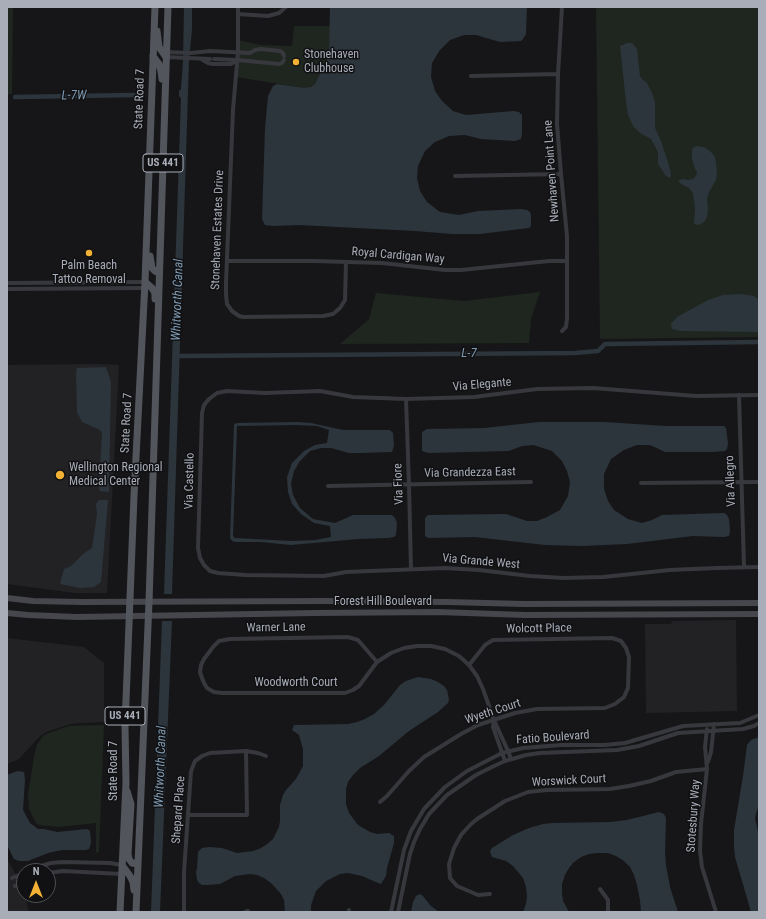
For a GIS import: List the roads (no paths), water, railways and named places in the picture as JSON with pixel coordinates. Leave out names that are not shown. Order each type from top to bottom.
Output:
[{"type":"main road","name":"State Road 7","points":[[120,912],[126,783],[125,726],[134,496],[145,285],[155,7]]},
{"type":"main road","name":"State Road 7","points":[[136,911],[149,602],[168,7]]},
{"type":"main road","points":[[154,17],[160,47],[166,54]]},
{"type":"main road","points":[[153,56],[159,64],[161,71],[165,103]]},
{"type":"main road","points":[[147,224],[150,262],[152,268],[159,273]]},
{"type":"main road","points":[[145,285],[152,288],[155,293],[157,319]]},
{"type":"main road","name":"Forest Hill Boulevard","points":[[7,598],[82,602],[354,601],[524,604],[759,602]]},
{"type":"main road","name":"Forest Hill Boulevard","points":[[7,613],[77,617],[438,612],[524,614],[759,614]]},
{"type":"main road","points":[[126,783],[130,804],[128,854],[132,863],[138,864]]},
{"type":"main road","points":[[122,865],[133,882],[136,911]]},
{"type":"street","name":"Stonehaven Estates Drive","points":[[238,7],[238,60],[233,110],[227,261],[227,304],[235,314],[243,317],[323,316],[333,314],[337,312],[345,300],[346,262]]},
{"type":"street","points":[[238,14],[268,16],[279,13],[286,7]]},
{"type":"street","name":"Newhaven Point Lane","points":[[562,7],[558,74],[558,124],[567,236],[567,323],[566,327],[562,331]]},
{"type":"street","points":[[166,54],[191,55],[210,51],[250,53],[261,49],[280,51],[283,53],[284,58],[282,63],[279,64],[201,58],[191,55]]},
{"type":"street","points":[[220,65],[221,52]]},
{"type":"street","points":[[250,53],[250,61]]},
{"type":"street","points":[[201,58],[208,63],[220,65],[231,64],[238,60]]},
{"type":"street","points":[[471,76],[558,74]]},
{"type":"street","points":[[455,176],[561,174]]},
{"type":"street","name":"Royal Cardigan Way","points":[[227,261],[382,263],[445,270],[462,270],[567,261]]},
{"type":"street","points":[[7,283],[111,282],[145,285]]},
{"type":"street","points":[[111,282],[111,288]]},
{"type":"street","points":[[7,289],[111,288],[145,285]]},
{"type":"street","name":"Via Elegante","points":[[209,398],[218,393],[227,391],[320,391],[353,397],[406,399],[474,397],[537,389],[593,388],[696,396],[759,395]]},
{"type":"street","name":"Via Allegro","points":[[739,395],[744,567]]},
{"type":"street","name":"Via Castello","points":[[204,566],[200,558],[198,548],[202,413],[204,405],[209,398]]},
{"type":"street","name":"Via Fiore","points":[[406,399],[411,569]]},
{"type":"street","name":"Via Grandezza East","points":[[328,486],[531,482]]},
{"type":"street","points":[[641,483],[759,482]]},
{"type":"street","name":"Via Grande West","points":[[204,566],[210,571],[218,573],[245,575],[324,576],[346,572],[445,568],[564,578],[603,577],[670,570],[759,567]]},
{"type":"street","name":"Warner Lane","points":[[207,688],[200,672],[201,664],[219,641],[230,639],[348,637],[358,640],[377,662]]},
{"type":"street","name":"Wolcott Place","points":[[469,665],[485,645],[493,640],[612,638],[621,641]]},
{"type":"street","name":"Wyeth Court","points":[[380,802],[424,757],[461,734],[478,726],[515,713],[537,709],[605,708],[624,698],[628,688],[629,658],[626,648],[621,641]]},
{"type":"street","name":"Woodworth Court","points":[[207,688],[214,692],[222,693],[345,693],[359,686],[377,662],[391,653],[404,648],[418,646],[431,646],[445,649],[459,656],[469,665],[477,676],[511,759]]},
{"type":"street","name":"Fatio Boulevard","points":[[391,912],[404,850],[411,831],[424,808],[445,787],[467,772],[502,753],[523,748],[562,745],[605,745],[625,742],[683,726],[740,723],[759,715]]},
{"type":"street","name":"Woodworth Court","points":[[494,720],[493,727],[505,761]]},
{"type":"street","name":"Fatio Boulevard","points":[[398,912],[410,854],[420,829],[429,814],[447,795],[476,775],[505,761],[540,753],[617,750],[639,746],[678,733],[743,729],[759,723]]},
{"type":"street","name":"Stotesbury Way","points":[[714,724],[711,752],[707,768],[701,824],[700,851],[702,867],[716,912]]},
{"type":"street","name":"Stotesbury Way","points":[[707,725],[705,747],[707,768]]},
{"type":"street","points":[[189,815],[247,815],[246,752]]},
{"type":"street","name":"Shepard Place","points":[[184,912],[184,872],[191,771],[195,761],[210,753],[258,752],[266,756]]},
{"type":"street","name":"Worswick Court","points":[[490,894],[478,895],[457,886],[450,878],[449,864],[454,848],[461,835],[470,825],[505,801],[528,792],[547,790],[610,789],[629,786],[651,781],[676,772],[707,768]]},
{"type":"street","points":[[56,863],[110,863],[122,865]]},
{"type":"street","points":[[56,872],[122,874]]},
{"type":"street","points":[[12,878],[16,876]]},
{"type":"street","points":[[600,889],[608,900],[608,912]]},
{"type":"water","name":"Whitworth Canal","points":[[184,7],[192,7],[192,29],[189,61],[172,594],[164,594],[181,98],[179,96],[179,91],[181,89],[183,61]]},
{"type":"water","points":[[330,7],[527,7],[526,34],[521,41],[500,42],[476,35],[464,35],[450,40],[440,50],[432,63],[431,77],[435,91],[442,101],[453,111],[466,115],[513,111],[519,112],[522,115],[521,139],[515,141],[481,139],[465,135],[449,136],[435,142],[425,151],[418,166],[417,178],[420,191],[427,202],[440,212],[459,215],[478,211],[527,210],[531,215],[531,226],[529,228],[480,234],[452,234],[299,225],[265,225],[262,219],[265,129],[268,96],[273,86],[277,84],[304,88],[311,87],[315,84],[328,57]]},
{"type":"water","points":[[627,43],[632,43],[637,49],[640,76],[647,83],[655,102],[655,128],[670,169],[670,178],[666,176],[658,164],[658,152],[651,139],[640,133],[633,126],[628,115],[620,46]]},
{"type":"water","points":[[696,146],[704,147],[711,152],[715,157],[717,171],[716,180],[707,199],[707,217],[704,222],[699,225],[694,224],[695,208],[693,193],[689,188],[679,182],[679,180],[693,179],[696,176],[697,172],[692,159],[692,149]]},
{"type":"water","points":[[740,294],[754,296],[759,300],[759,332],[681,331],[672,329],[671,324],[677,317],[708,300],[723,295]]},
{"type":"water","points":[[106,367],[111,382],[109,492],[100,491],[99,488],[102,433],[100,430],[82,422],[77,412],[76,372],[77,368]]},
{"type":"water","points":[[298,422],[311,423],[343,430],[391,431],[393,433],[394,446],[392,452],[349,453],[331,448],[321,448],[310,451],[300,461],[294,471],[291,484],[293,495],[300,508],[313,519],[335,523],[353,515],[392,515],[397,523],[396,535],[388,538],[291,545],[232,541],[230,538],[234,424]],"holes":[[[237,426],[317,426],[329,430],[327,443],[315,445],[304,451],[292,463],[287,477],[288,492],[292,504],[301,514],[314,523],[330,526],[331,537],[315,540],[292,541],[235,538],[233,536]]]},
{"type":"water","points":[[539,422],[604,422],[666,426],[724,426],[726,428],[728,443],[725,451],[665,452],[650,445],[637,445],[624,450],[611,459],[604,474],[604,489],[608,501],[614,510],[628,519],[642,523],[662,515],[724,513],[729,519],[729,536],[693,536],[627,544],[582,546],[545,545],[475,537],[428,538],[425,536],[425,518],[428,515],[506,514],[527,521],[537,521],[560,510],[568,496],[570,482],[562,461],[552,451],[533,445],[522,446],[509,451],[429,453],[422,451],[422,432],[427,429],[484,428]]},
{"type":"water","points":[[99,500],[108,500],[101,582],[94,587],[80,588],[60,584],[64,569],[71,566],[83,554],[92,548],[97,514],[96,504]]},
{"type":"water","name":"Whitworth Canal","points":[[162,621],[172,621],[160,912],[151,912]]},
{"type":"water","points":[[418,677],[431,679],[444,686],[447,690],[449,700],[448,703],[438,712],[409,731],[379,756],[360,768],[348,782],[346,789],[346,804],[349,813],[358,825],[370,832],[377,834],[389,833],[394,836],[394,843],[386,876],[381,884],[362,876],[348,873],[340,874],[326,881],[316,891],[311,905],[311,912],[285,912],[284,900],[281,894],[271,883],[257,875],[250,874],[235,876],[220,884],[202,885],[199,883],[196,872],[198,852],[202,848],[222,848],[237,853],[253,851],[266,845],[273,839],[279,827],[280,805],[283,795],[296,779],[303,766],[303,749],[299,735],[292,730],[294,725],[348,724],[365,719],[374,714],[384,705],[400,685],[406,681]]},
{"type":"water","points":[[759,737],[759,805],[755,819],[759,836],[759,912],[751,912],[735,857],[734,830],[747,745],[751,740]]},
{"type":"water","points":[[18,771],[24,772],[25,780],[23,810],[30,823],[38,829],[57,832],[87,829],[90,831],[91,843],[89,849],[62,850],[48,853],[28,861],[19,861],[14,859],[7,845],[7,775]]},
{"type":"water","points":[[659,812],[664,814],[666,818],[666,865],[670,887],[678,912],[641,912],[637,885],[630,867],[616,856],[608,853],[597,853],[581,857],[573,863],[565,875],[562,884],[562,893],[563,901],[569,912],[523,912],[527,896],[523,878],[513,866],[506,861],[492,857],[490,851],[492,848],[513,835],[543,824],[610,822],[627,820]]},
{"type":"water","points":[[420,894],[439,912],[411,912],[416,896]]},
{"type":"waterway","name":"L-7W","points":[[15,97],[134,95]]},
{"type":"waterway","name":"L-7","points":[[176,356],[575,353],[598,351],[605,344],[759,342]]},
{"type":"place","name":"Stonehaven Clubhouse","points":[[296,62]]},
{"type":"place","name":"Palm Beach Tattoo Removal","points":[[89,253]]},
{"type":"place","name":"Wellington Regional Medical Center","points":[[60,475]]}]
